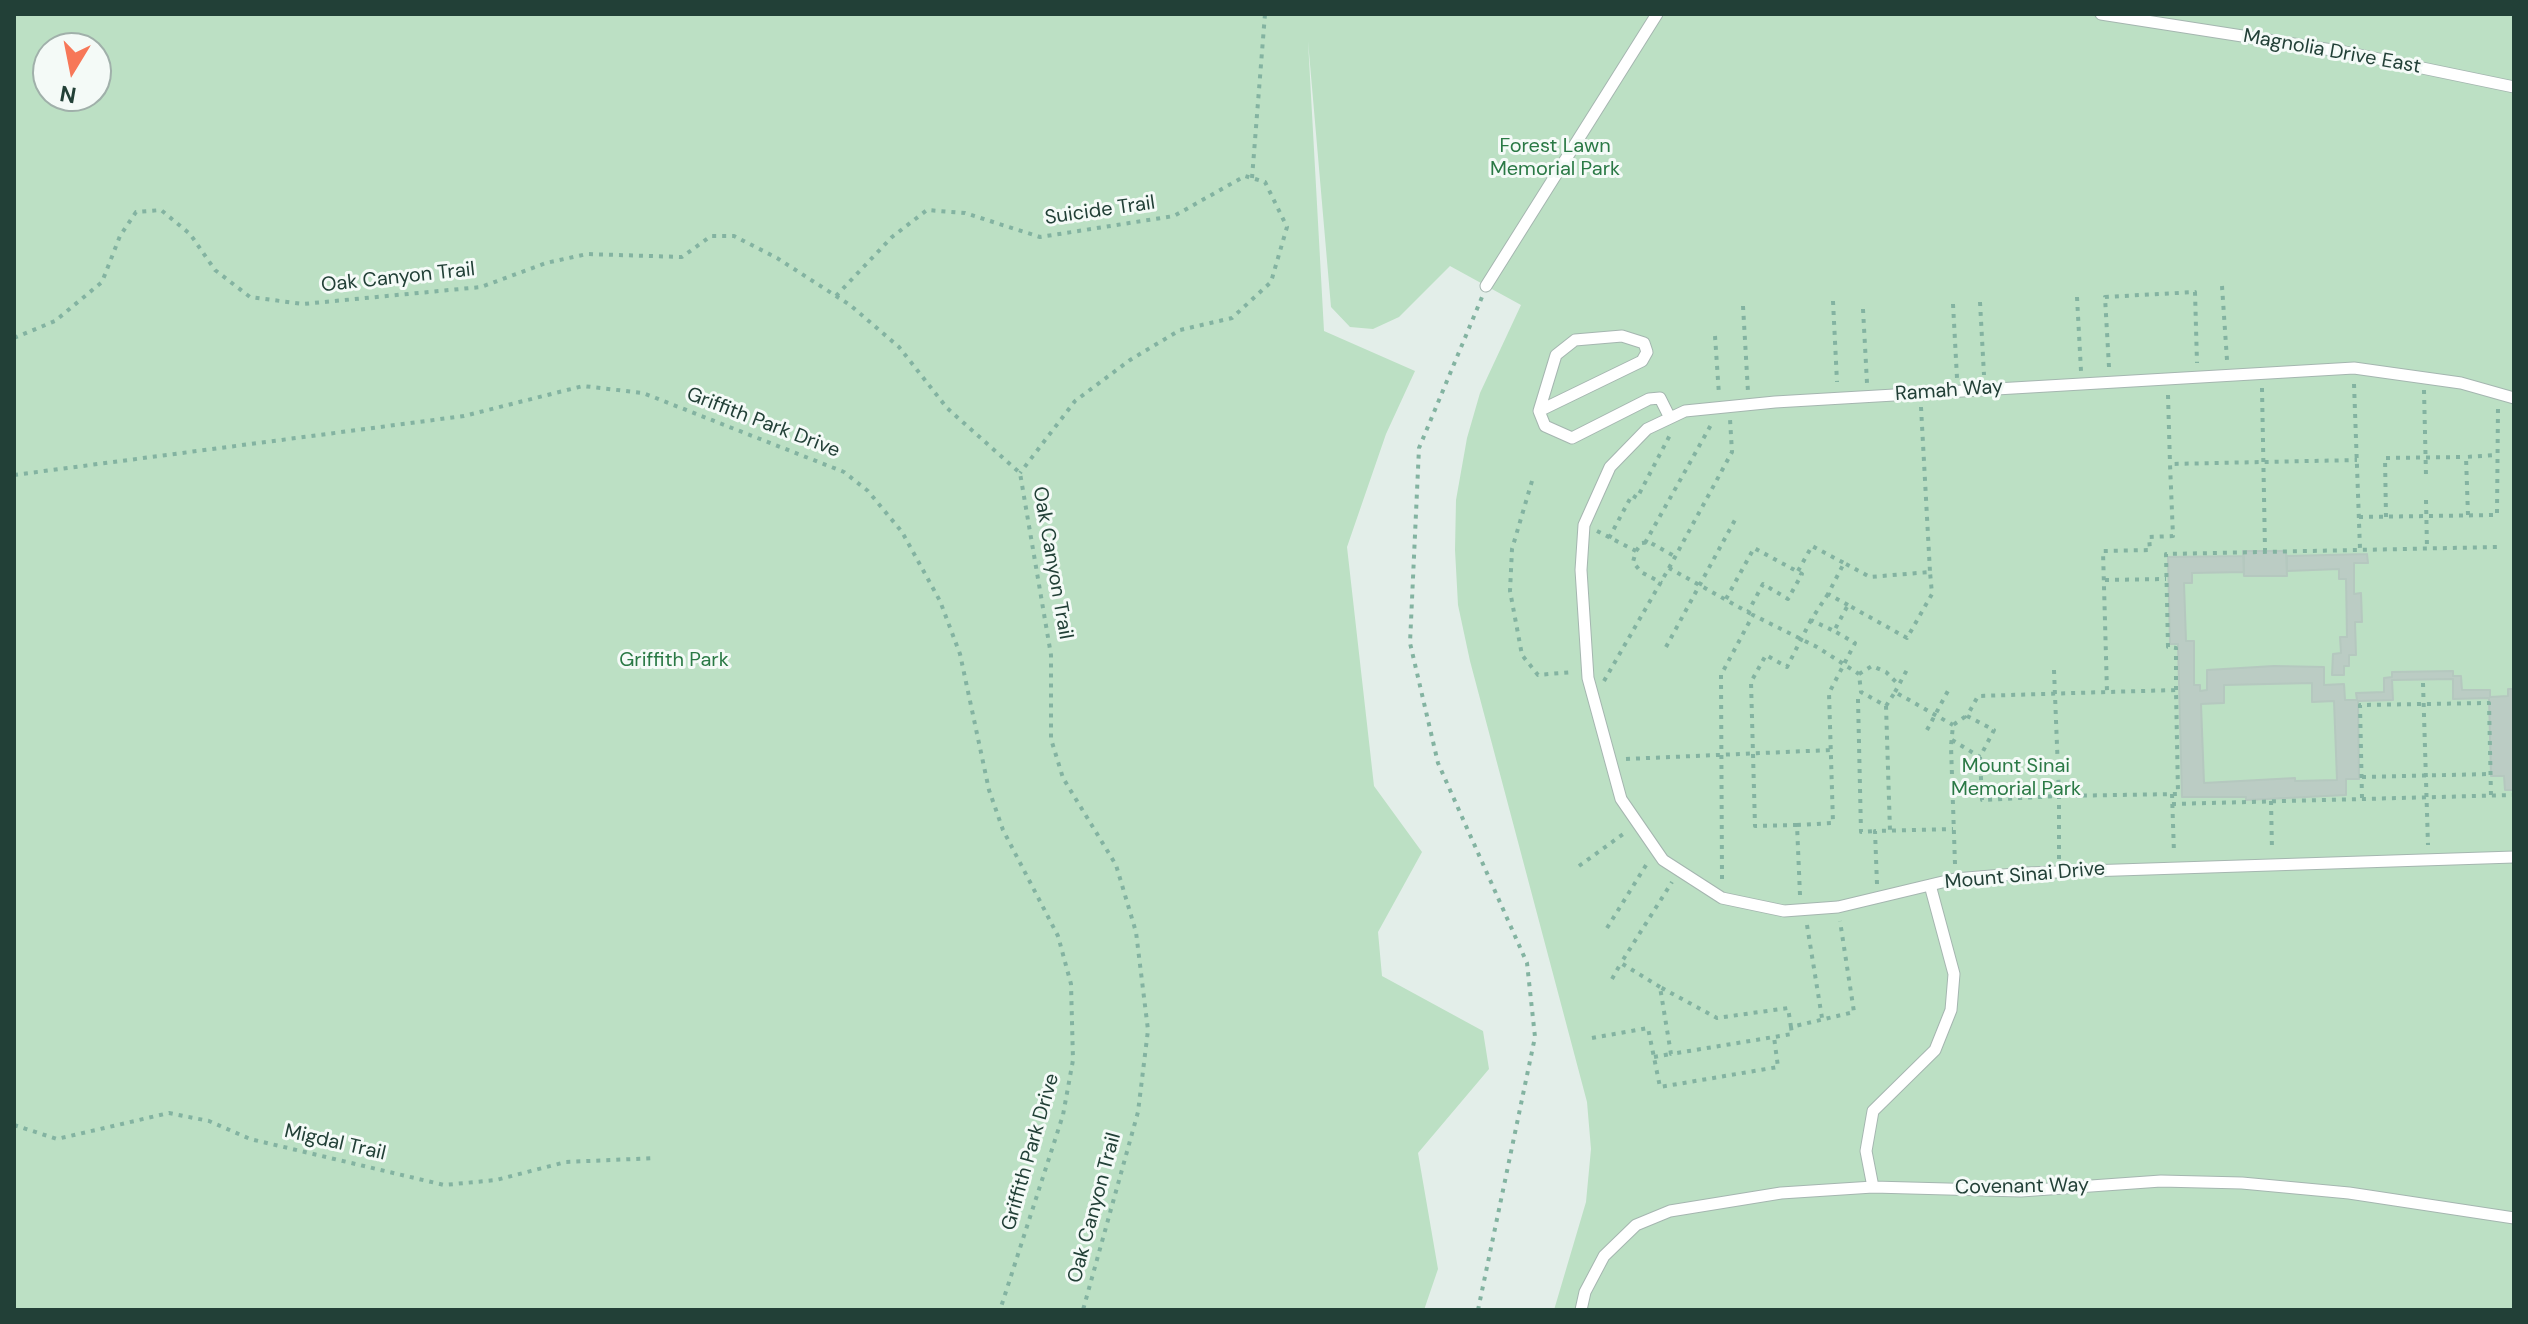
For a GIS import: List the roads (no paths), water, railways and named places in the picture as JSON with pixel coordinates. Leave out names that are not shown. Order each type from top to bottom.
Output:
[{"type":"lane","points":[[1486,286],[1506,259],[1657,14]]},
{"type":"lane","name":"Magnolia Drive East","points":[[2101,14],[2345,52],[2514,87]]},
{"type":"lane","points":[[1539,411],[1642,361],[1647,352],[1644,343],[1622,336],[1575,340],[1556,355],[1549,368],[1539,411],[1545,426],[1572,438],[1649,399],[1660,398],[1670,418]]},
{"type":"lane","name":"Ramah Way","points":[[1587,671],[1581,570],[1584,525],[1610,467],[1647,429],[1685,411],[1957,390],[2354,368],[2424,377],[2514,398]]},
{"type":"lane","name":"Mount Sinai Drive","points":[[1587,671],[1608,760],[1621,799],[1656,849],[1679,871],[1722,898],[1784,911],[1838,907],[1955,879],[2175,867],[2514,857]]},
{"type":"lane","points":[[1873,1187],[1866,1151],[1873,1111],[1935,1050],[1951,1010],[1954,974],[1930,885]]},
{"type":"lane","name":"Covenant Way","points":[[1581,1310],[1585,1292],[1604,1256],[1636,1225],[1670,1211],[1767,1195],[1873,1187],[2021,1191],[2161,1181],[2242,1183],[2349,1193],[2514,1218]]},
{"type":"park label","name":"Forest Lawn Memorial Park","points":[[1555,158]]},
{"type":"park label","name":"Griffith Park","points":[[674,661]]},
{"type":"park label","name":"Mount Sinai Memorial Park","points":[[2016,778]]}]
